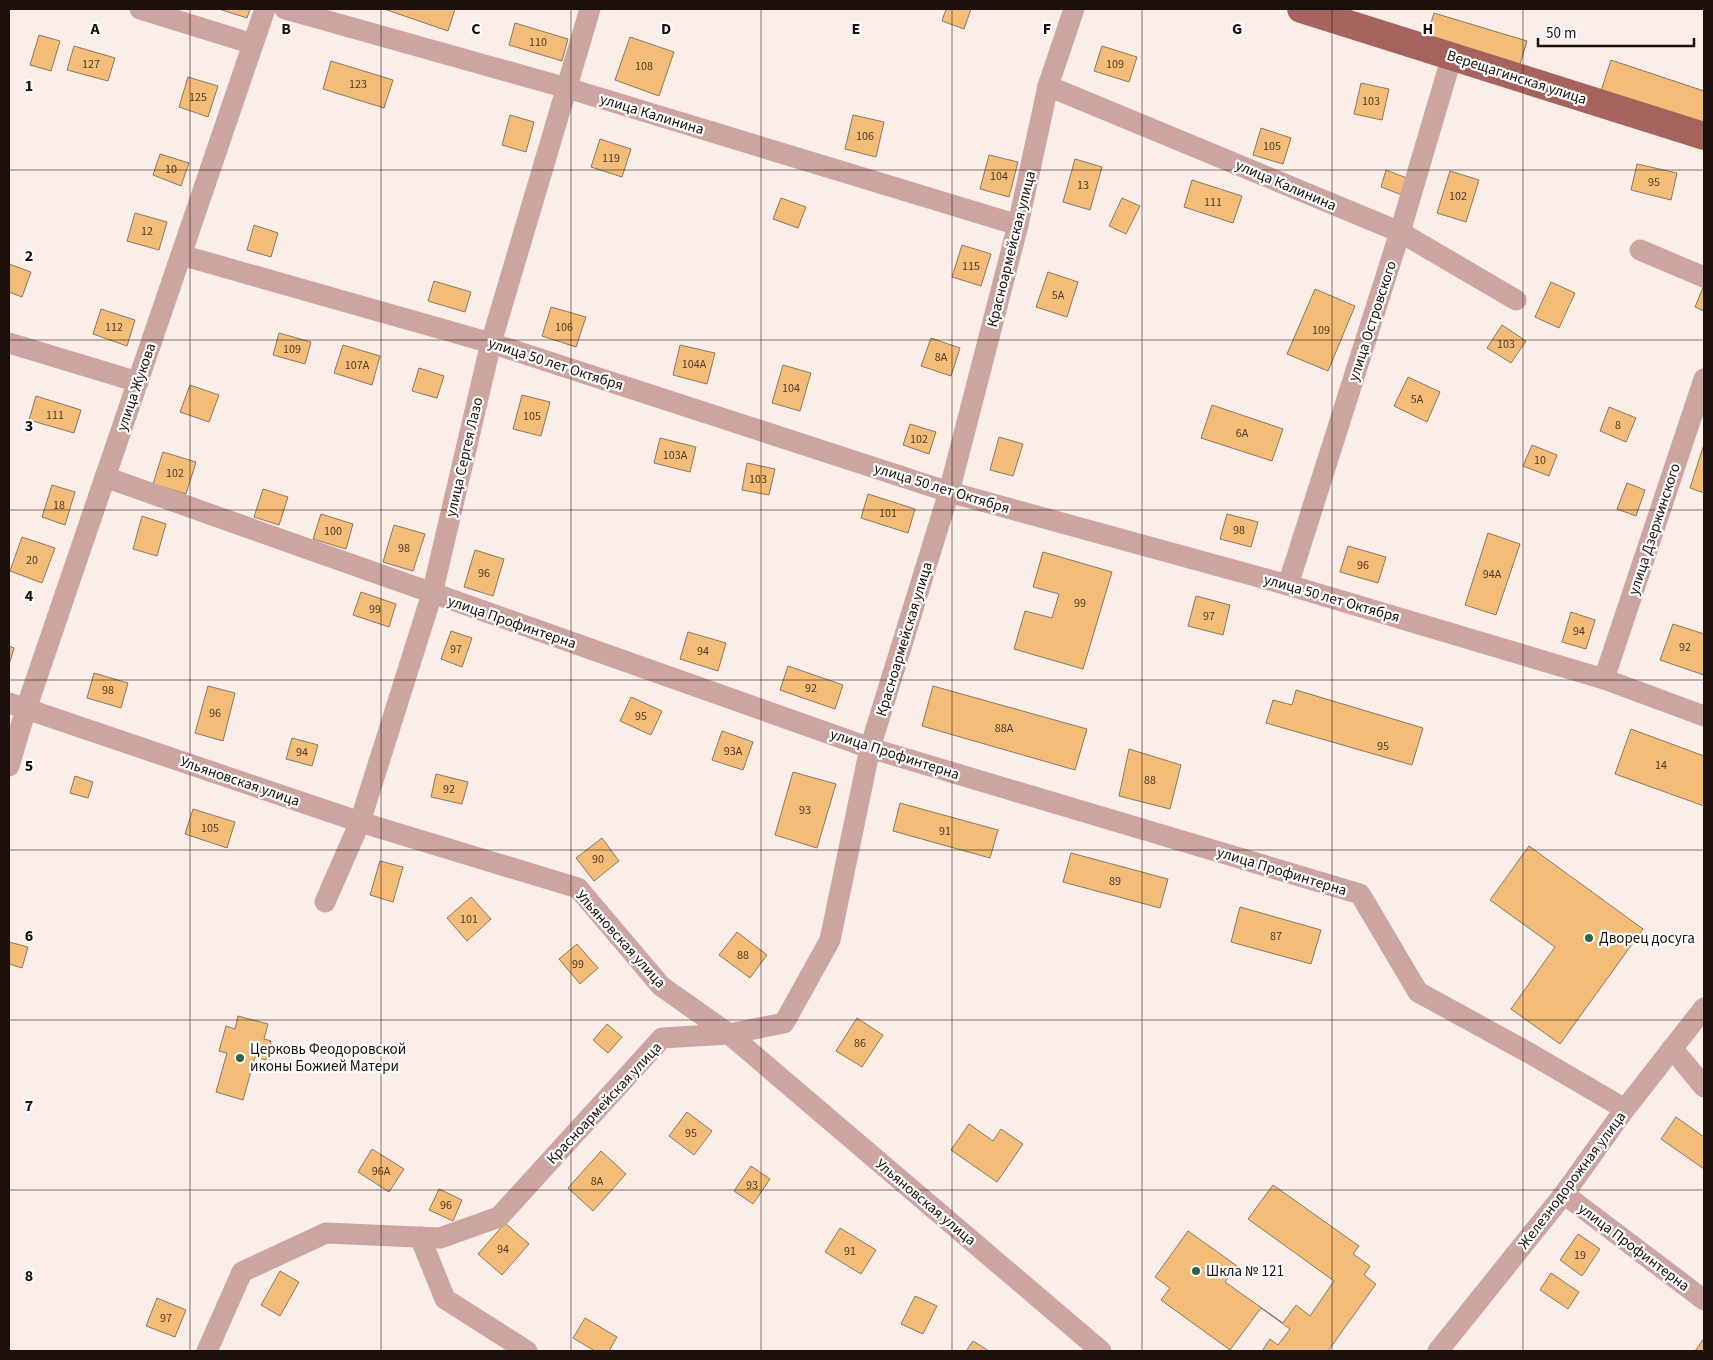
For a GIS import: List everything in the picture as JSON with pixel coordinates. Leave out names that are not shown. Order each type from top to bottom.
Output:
[{"type":"main road","name":"Верещагинская улица","points":[[1300,9],[1704,136]]},
{"type":"street","points":[[140,9],[253,44]]},
{"type":"street","name":"улица Жукова","points":[[9,766],[18,706],[105,477],[265,9]]},
{"type":"street","name":"улица Калинина","points":[[285,9],[567,88],[1018,225]]},
{"type":"street","name":"улица Сергея Лазо","points":[[325,902],[360,822],[432,594],[491,343],[590,9]]},
{"type":"street","name":"Красноармейская улица","points":[[430,1238],[499,1217],[662,1038],[729,1034],[784,1023],[830,940],[870,748],[949,492],[1018,225],[1048,86],[1074,9]]},
{"type":"street","name":"улица Островского","points":[[1288,585],[1400,232],[1452,56]]},
{"type":"street","name":"улица Калинина","points":[[1048,86],[1400,232],[1516,300]]},
{"type":"street","points":[[1640,250],[1704,277]]},
{"type":"street","name":"улица 50 лет Октября","points":[[181,255],[491,343],[949,492],[1288,585],[1604,679],[1704,716]]},
{"type":"street","points":[[9,343],[138,382]]},
{"type":"street","name":"улица Дзержинского","points":[[1604,679],[1702,391]]},
{"type":"street","name":"улица Профинтерна","points":[[105,477],[870,748],[1360,894],[1418,992],[1531,1054],[1625,1109]]},
{"type":"street","name":"Ульяновская улица","points":[[18,706],[360,822],[578,888],[661,986],[729,1034],[1101,1351]]},
{"type":"street","name":"Железнодорожная улица","points":[[1438,1351],[1564,1194],[1625,1109],[1704,1008]]},
{"type":"street","points":[[1672,1048],[1704,1087]]},
{"type":"street","name":"улица Профинтерна","points":[[1564,1194],[1704,1300]]},
{"type":"street","points":[[207,1351],[242,1272],[326,1233],[430,1238],[445,1299],[527,1351]]},
{"type":"building","points":[[219,9],[250,9],[247,18]]},
{"type":"building","points":[[388,9],[455,9],[448,31]]},
{"type":"building","points":[[946,9],[971,9],[964,29],[942,21]]},
{"type":"building","points":[[1434,13],[1527,41],[1520,64],[1427,36]]},
{"type":"building","points":[[515,23],[568,39],[562,61],[509,45]]},
{"type":"building","points":[[39,35],[60,41],[51,71],[30,65]]},
{"type":"building","points":[[630,37],[674,52],[659,96],[615,80]]},
{"type":"building","points":[[74,46],[115,58],[108,81],[67,70]]},
{"type":"building","points":[[1102,46],[1137,57],[1129,82],[1094,71]]},
{"type":"building","points":[[1611,60],[1704,91],[1704,124],[1601,91]]},
{"type":"building","points":[[331,61],[393,80],[384,108],[323,89]]},
{"type":"building","points":[[188,77],[218,86],[208,117],[179,107]]},
{"type":"building","points":[[1361,83],[1389,89],[1382,120],[1354,114]]},
{"type":"building","points":[[510,115],[534,122],[526,152],[502,145]]},
{"type":"building","points":[[853,115],[884,122],[876,157],[845,149]]},
{"type":"building","points":[[1261,128],[1291,138],[1283,164],[1253,155]]},
{"type":"building","points":[[600,139],[631,149],[622,177],[591,167]]},
{"type":"building","points":[[160,154],[189,163],[181,186],[153,175]]},
{"type":"building","points":[[989,155],[1018,162],[1009,197],[980,189]]},
{"type":"building","points":[[1075,159],[1102,167],[1090,210],[1063,202]]},
{"type":"building","points":[[1637,164],[1677,173],[1671,200],[1631,190]]},
{"type":"building","points":[[1386,170],[1407,178],[1402,195],[1381,187]]},
{"type":"building","points":[[1450,171],[1479,180],[1466,222],[1437,213]]},
{"type":"building","points":[[1192,180],[1242,196],[1233,223],[1184,207]]},
{"type":"building","points":[[781,198],[806,207],[798,228],[773,219]]},
{"type":"building","points":[[1122,198],[1140,206],[1126,234],[1109,226]]},
{"type":"building","points":[[135,213],[167,222],[159,250],[127,241]]},
{"type":"building","points":[[254,225],[278,233],[271,257],[247,250]]},
{"type":"building","points":[[962,245],[991,254],[981,286],[952,277]]},
{"type":"building","points":[[9,264],[31,272],[22,297],[9,292]]},
{"type":"building","points":[[1048,272],[1078,282],[1067,317],[1036,307]]},
{"type":"building","points":[[434,281],[471,292],[465,312],[428,301]]},
{"type":"building","points":[[1551,282],[1575,293],[1559,328],[1535,317]]},
{"type":"building","points":[[1704,285],[1704,311],[1695,307]]},
{"type":"building","points":[[1315,289],[1355,306],[1328,371],[1287,354]]},
{"type":"building","points":[[551,307],[586,317],[576,347],[542,336]]},
{"type":"building","points":[[101,309],[135,320],[127,346],[93,334]]},
{"type":"building","points":[[1502,325],[1526,341],[1511,363],[1487,348]]},
{"type":"building","points":[[279,333],[311,342],[305,364],[273,355]]},
{"type":"building","points":[[931,338],[960,348],[951,376],[921,366]]},
{"type":"building","points":[[343,345],[380,356],[372,385],[334,373]]},
{"type":"building","points":[[680,345],[715,353],[707,384],[673,375]]},
{"type":"building","points":[[783,365],[811,373],[800,411],[772,403]]},
{"type":"building","points":[[419,368],[444,376],[437,398],[412,391]]},
{"type":"building","points":[[1408,377],[1440,392],[1427,422],[1394,406]]},
{"type":"building","points":[[190,385],[219,395],[209,422],[180,412]]},
{"type":"building","points":[[522,395],[550,402],[541,436],[513,429]]},
{"type":"building","points":[[36,396],[81,410],[74,433],[29,420]]},
{"type":"building","points":[[1212,405],[1283,429],[1272,461],[1201,438]]},
{"type":"building","points":[[1609,407],[1636,418],[1626,442],[1600,431]]},
{"type":"building","points":[[910,424],[936,432],[929,454],[903,445]]},
{"type":"building","points":[[999,437],[1023,444],[1013,476],[990,470]]},
{"type":"building","points":[[660,438],[696,447],[690,472],[654,463]]},
{"type":"building","points":[[1704,444],[1704,493],[1690,488]]},
{"type":"building","points":[[1532,445],[1557,455],[1549,476],[1523,466]]},
{"type":"building","points":[[163,452],[196,462],[186,494],[153,484]]},
{"type":"building","points":[[747,463],[775,469],[769,495],[742,490]]},
{"type":"building","points":[[1627,483],[1645,490],[1636,516],[1617,509]]},
{"type":"building","points":[[52,485],[75,492],[65,525],[42,517]]},
{"type":"building","points":[[263,489],[288,497],[279,525],[254,517]]},
{"type":"building","points":[[868,494],[915,509],[908,533],[861,518]]},
{"type":"building","points":[[321,514],[353,524],[346,549],[313,539]]},
{"type":"building","points":[[1227,514],[1258,522],[1251,547],[1220,539]]},
{"type":"building","points":[[142,516],[166,524],[157,556],[133,549]]},
{"type":"building","points":[[394,525],[425,534],[413,571],[383,562]]},
{"type":"building","points":[[1488,533],[1520,544],[1496,615],[1465,605]]},
{"type":"building","points":[[22,537],[55,548],[42,583],[10,571]]},
{"type":"building","points":[[1348,546],[1386,557],[1378,583],[1340,572]]},
{"type":"building","points":[[475,550],[504,559],[493,596],[464,587]]},
{"type":"building","points":[[1043,552],[1112,572],[1083,669],[1014,649],[1025,611],[1052,618],[1059,594],[1033,587]]},
{"type":"building","points":[[361,592],[396,604],[389,627],[353,615]]},
{"type":"building","points":[[1196,596],[1230,605],[1223,635],[1188,626]]},
{"type":"building","points":[[1571,612],[1595,620],[1586,649],[1562,642]]},
{"type":"building","points":[[1673,624],[1704,634],[1704,675],[1660,660]]},
{"type":"building","points":[[451,631],[472,638],[462,667],[441,659]]},
{"type":"building","points":[[688,632],[726,643],[718,671],[680,659]]},
{"type":"building","points":[[9,646],[14,648],[9,665]]},
{"type":"building","points":[[788,666],[843,685],[835,709],[780,690]]},
{"type":"building","points":[[94,673],[128,683],[121,708],[87,698]]},
{"type":"building","points":[[208,686],[235,693],[223,741],[195,733]]},
{"type":"building","points":[[933,686],[1087,729],[1075,770],[922,726]]},
{"type":"building","points":[[1296,690],[1423,728],[1412,765],[1266,723],[1273,700],[1292,705]]},
{"type":"building","points":[[631,697],[662,711],[651,735],[620,721]]},
{"type":"building","points":[[1631,729],[1704,756],[1704,806],[1615,774]]},
{"type":"building","points":[[722,731],[753,742],[743,770],[712,760]]},
{"type":"building","points":[[292,738],[318,745],[312,766],[286,759]]},
{"type":"building","points":[[1129,749],[1181,765],[1170,809],[1119,796]]},
{"type":"building","points":[[793,772],[836,784],[817,848],[775,835]]},
{"type":"building","points":[[436,774],[468,782],[462,804],[431,797]]},
{"type":"building","points":[[75,776],[93,782],[88,798],[70,793]]},
{"type":"building","points":[[900,803],[998,830],[990,858],[893,831]]},
{"type":"building","points":[[193,809],[235,822],[227,848],[185,834]]},
{"type":"building","points":[[602,838],[619,861],[594,881],[576,858]]},
{"type":"building","name":"Дворец досуга","points":[[1529,846],[1643,929],[1560,1044],[1511,1009],[1555,947],[1490,900]]},
{"type":"building","points":[[1071,853],[1168,879],[1160,908],[1063,882]]},
{"type":"building","points":[[380,861],[403,867],[393,902],[370,895]]},
{"type":"building","points":[[471,897],[491,919],[467,941],[447,918]]},
{"type":"building","points":[[1240,907],[1321,930],[1311,964],[1231,942]]},
{"type":"building","points":[[737,932],[767,955],[750,978],[719,955]]},
{"type":"building","points":[[9,942],[28,947],[22,968],[9,964]]},
{"type":"building","points":[[577,944],[598,968],[580,984],[559,959]]},
{"type":"building","name":"Церковь Феодоровской иконы Божией Матери","points":[[238,1016],[268,1024],[264,1039],[271,1041],[266,1060],[255,1057],[243,1100],[216,1092],[227,1053],[219,1051],[226,1026],[235,1029]]},
{"type":"building","points":[[857,1018],[883,1035],[862,1067],[836,1051]]},
{"type":"building","points":[[607,1024],[622,1037],[608,1053],[593,1040]]},
{"type":"building","points":[[687,1112],[712,1131],[694,1155],[669,1136]]},
{"type":"building","points":[[1676,1117],[1704,1137],[1704,1169],[1661,1139]]},
{"type":"building","points":[[969,1124],[993,1141],[1001,1129],[1023,1144],[997,1182],[951,1150]]},
{"type":"building","points":[[372,1149],[404,1169],[389,1192],[358,1172]]},
{"type":"building","points":[[601,1151],[626,1174],[593,1211],[568,1188]]},
{"type":"building","points":[[751,1166],[770,1179],[753,1204],[734,1191]]},
{"type":"building","name":"Шкла № 121","points":[[1273,1185],[1359,1246],[1353,1254],[1370,1266],[1364,1275],[1376,1284],[1328,1351],[1262,1351],[1270,1339],[1278,1345],[1290,1329],[1261,1308],[1230,1350],[1161,1300],[1170,1288],[1155,1277],[1188,1231],[1237,1266],[1225,1282],[1283,1323],[1296,1305],[1310,1316],[1334,1281],[1248,1219]]},
{"type":"building","points":[[439,1189],[462,1200],[453,1221],[429,1210]]},
{"type":"building","points":[[505,1223],[529,1244],[502,1275],[478,1254]]},
{"type":"building","points":[[840,1228],[876,1250],[861,1274],[825,1252]]},
{"type":"building","points":[[1578,1234],[1600,1249],[1582,1276],[1560,1260]]},
{"type":"building","points":[[280,1271],[299,1282],[280,1316],[261,1305]]},
{"type":"building","points":[[1551,1273],[1579,1292],[1568,1309],[1540,1290]]},
{"type":"building","points":[[915,1296],[937,1306],[923,1334],[901,1324]]},
{"type":"building","points":[[157,1298],[186,1310],[175,1337],[146,1326]]},
{"type":"building","points":[[585,1318],[617,1337],[609,1351],[595,1351],[573,1338]]},
{"type":"building","points":[[1704,1338],[1704,1351],[1695,1351]]},
{"type":"building","points":[[973,1341],[989,1351],[966,1351]]},
{"type":"place","name":"Дворец досуга","points":[[1589,938]]},
{"type":"place","name":"Церковь Феодоровской иконы Божией Матери","points":[[240,1058]]},
{"type":"place","name":"Шкла № 121","points":[[1196,1271]]}]
